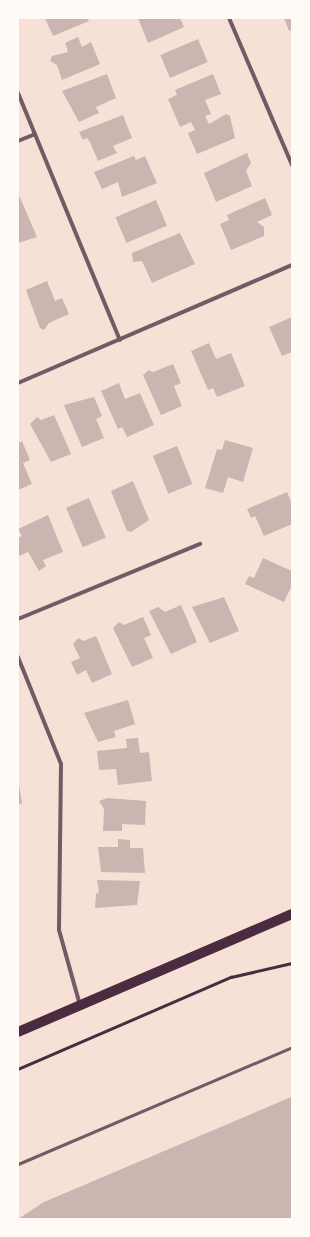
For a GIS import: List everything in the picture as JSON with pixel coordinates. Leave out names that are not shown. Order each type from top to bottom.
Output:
[{"type":"main road","points":[[18,1032],[292,914]]},
{"type":"street","points":[[229,18],[292,165]]},
{"type":"street","points":[[18,93],[120,340]]},
{"type":"street","points":[[18,141],[35,134]]},
{"type":"street","points":[[18,383],[292,265]]},
{"type":"street","points":[[18,619],[200,544]]},
{"type":"street","points":[[18,657],[61,764],[59,930],[81,1005]]},
{"type":"lane","points":[[18,1164],[292,1047]]},
{"type":"path","points":[[18,1068],[231,977],[292,963]]},
{"type":"building","points":[[45,18],[87,18],[89,21],[53,36]]},
{"type":"building","points":[[138,18],[180,18],[184,27],[148,43]]},
{"type":"building","points":[[284,18],[292,18],[292,30],[289,31]]},
{"type":"building","points":[[78,37],[82,47],[91,42],[100,64],[62,80],[57,65],[50,61],[52,56],[68,52],[65,43]]},
{"type":"building","points":[[198,39],[208,62],[170,78],[160,55]]},
{"type":"building","points":[[107,74],[116,98],[96,107],[99,113],[79,122],[62,91]]},
{"type":"building","points":[[213,74],[221,94],[205,100],[211,114],[205,116],[209,124],[226,114],[230,116],[235,138],[197,154],[188,133],[195,130],[191,122],[180,127],[168,99],[177,95],[175,90]]},
{"type":"building","points":[[123,115],[132,138],[113,146],[117,153],[98,161],[90,142],[87,138],[83,140],[79,132]]},
{"type":"building","points":[[247,153],[251,163],[246,171],[252,186],[216,202],[204,173]]},
{"type":"building","points":[[134,156],[136,160],[145,156],[157,183],[122,197],[118,182],[102,189],[94,172]]},
{"type":"building","points":[[18,193],[37,237],[18,243]]},
{"type":"building","points":[[265,198],[272,215],[257,222],[264,227],[264,236],[231,250],[220,224],[229,220],[227,215]]},
{"type":"building","points":[[156,200],[167,226],[126,243],[115,217]]},
{"type":"building","points":[[180,233],[195,264],[152,283],[142,261],[133,262],[132,253]]},
{"type":"building","points":[[47,281],[55,301],[62,298],[69,314],[49,323],[44,330],[40,328],[26,290]]},
{"type":"building","points":[[292,317],[292,352],[282,356],[269,327]]},
{"type":"building","points":[[209,343],[216,359],[231,353],[245,386],[217,397],[213,388],[208,390],[191,351]]},
{"type":"building","points":[[173,364],[181,383],[174,386],[182,406],[161,415],[143,375],[149,370],[153,372]]},
{"type":"building","points":[[119,383],[125,399],[140,393],[154,425],[127,437],[122,427],[118,429],[101,391]]},
{"type":"building","points":[[94,397],[102,416],[96,419],[104,438],[82,447],[64,405]]},
{"type":"building","points":[[54,415],[71,454],[51,462],[30,424],[37,417],[41,420]]},
{"type":"building","points":[[225,440],[253,448],[243,482],[228,477],[223,493],[205,488],[217,449],[222,450]]},
{"type":"building","points":[[22,441],[30,460],[23,463],[32,484],[18,490],[18,443]]},
{"type":"building","points":[[177,446],[192,484],[168,494],[153,456]]},
{"type":"building","points":[[133,481],[149,520],[131,532],[127,531],[111,491]]},
{"type":"building","points":[[287,492],[292,504],[292,524],[264,536],[255,516],[251,518],[247,509]]},
{"type":"building","points":[[89,498],[106,538],[83,547],[66,508]]},
{"type":"building","points":[[48,515],[63,552],[43,560],[46,566],[39,571],[28,552],[19,556],[18,538],[22,536],[18,529]]},
{"type":"building","points":[[263,558],[292,571],[292,585],[284,602],[245,584],[249,576],[254,578]]},
{"type":"building","points":[[224,597],[239,631],[210,643],[192,607]]},
{"type":"building","points":[[181,605],[197,642],[171,654],[149,611],[158,607],[165,612]]},
{"type":"building","points":[[143,617],[151,635],[144,638],[153,658],[132,667],[113,628],[119,622],[124,625]]},
{"type":"building","points":[[96,636],[112,674],[92,683],[86,670],[77,675],[71,662],[80,658],[73,644],[78,638],[83,641]]},
{"type":"building","points":[[128,700],[135,724],[114,731],[116,737],[98,742],[84,713]]},
{"type":"building","points":[[138,738],[140,753],[149,752],[152,781],[118,785],[116,769],[99,770],[97,751],[127,748],[126,739]]},
{"type":"building","points":[[18,779],[22,803],[18,805]]},
{"type":"building","points":[[107,798],[146,801],[145,825],[122,824],[122,831],[103,831],[104,809],[99,801]]},
{"type":"building","points":[[118,839],[130,840],[130,848],[143,848],[145,873],[101,872],[98,847],[118,847]]},
{"type":"building","points":[[97,880],[140,881],[137,905],[95,908],[96,894],[99,892]]},
{"type":"building","points":[[291,1097],[292,1219],[18,1219],[44,1202]]}]
